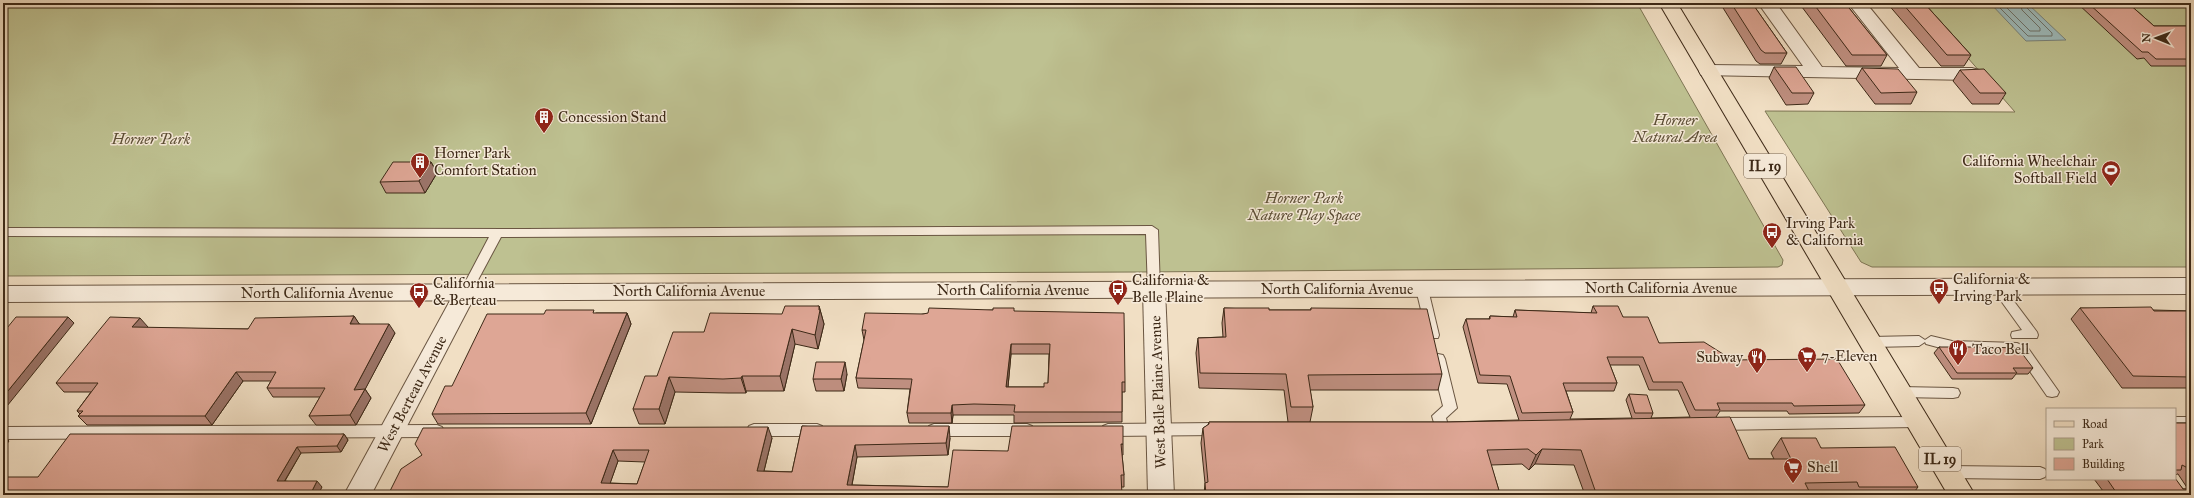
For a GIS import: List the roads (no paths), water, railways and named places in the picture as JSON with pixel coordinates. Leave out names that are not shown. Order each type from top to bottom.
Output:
[{"type":"main road","name":"IL 19","points":[[1668,3],[1962,495]]},
{"type":"street","points":[[1767,3],[1816,72]]},
{"type":"street","points":[[1857,3],[1914,74]]},
{"type":"street","points":[[1708,71],[1972,74]]},
{"type":"street","name":"North California Avenue","points":[[3,294],[2191,286]]},
{"type":"street","name":"West Belle Plaine Avenue","points":[[1154,290],[1161,495]]},
{"type":"street","name":"West Berteau Avenue","points":[[357,495],[466,292]]},
{"type":"lane","points":[[3,232],[1152,230],[1154,290]]},
{"type":"lane","points":[[466,292],[498,232]]},
{"type":"lane","points":[[1997,287],[2032,335],[2017,335]]},
{"type":"lane","points":[[1422,288],[1450,408],[1439,416],[1442,429]]},
{"type":"lane","points":[[1871,342],[1925,341],[1952,346],[2012,346],[2023,351],[2052,392]]},
{"type":"lane","points":[[1900,392],[1953,393]]},
{"type":"lane","points":[[1703,424],[1918,422]]},
{"type":"lane","points":[[2176,423],[2191,423]]},
{"type":"lane","points":[[1093,430],[1230,429]]},
{"type":"lane","points":[[1426,429],[1458,429]]},
{"type":"lane","points":[[742,430],[830,430]]},
{"type":"lane","points":[[918,430],[1038,430]]},
{"type":"lane","points":[[3,432],[447,431]]},
{"type":"lane","points":[[1948,472],[2040,473]]},
{"type":"water","points":[[1990,3],[2027,3],[2066,40],[2026,41]]},
{"type":"place","name":"Concession Stand","points":[[544,134]]},
{"type":"place","name":"Horner Park Comfort Station","points":[[420,179]]},
{"type":"place","name":"California Wheelchair Softball Field","points":[[2111,187]]},
{"type":"place","name":"Irving Park & California","points":[[1772,249]]},
{"type":"place","name":"California & Irving Park","points":[[1939,305]]},
{"type":"place","name":"California & Belle Plaine","points":[[1118,306]]},
{"type":"place","name":"California & Berteau","points":[[419,309]]},
{"type":"place","name":"Taco Bell","points":[[1958,366]]},
{"type":"place","name":"7-Eleven","points":[[1807,373]]},
{"type":"place","name":"Subway","points":[[1757,374]]},
{"type":"place","name":"Shell","points":[[1793,484]]},
{"type":"park label","name":"Horner Natural Area","points":[[1675,128]]},
{"type":"park label","name":"Horner Park","points":[[151,139]]},
{"type":"park label","name":"Horner Park Nature Play Space","points":[[1304,206]]}]
